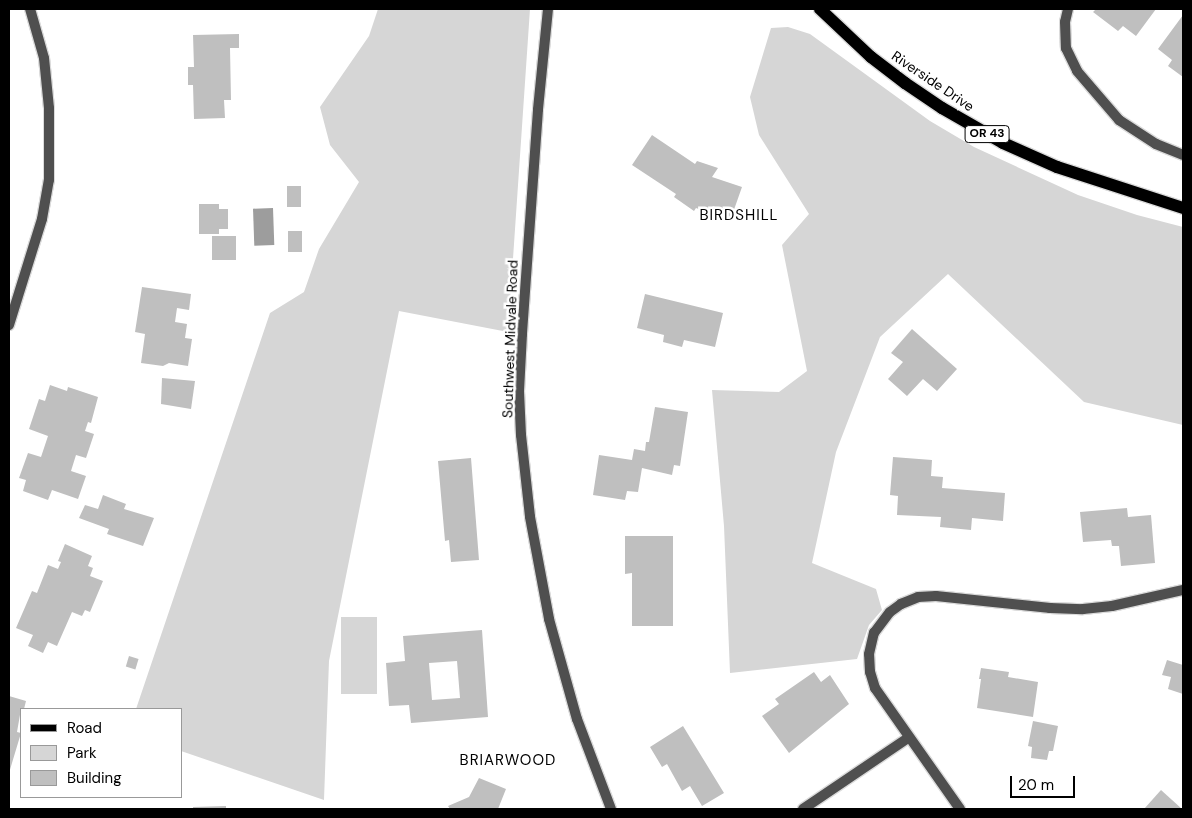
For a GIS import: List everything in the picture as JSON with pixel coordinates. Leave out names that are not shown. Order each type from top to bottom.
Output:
[{"type":"main road","name":"Riverside Drive","points":[[820,9],[871,57],[904,83],[942,108],[1003,143],[1072,172],[1183,208]]},
{"type":"street","points":[[9,325],[42,219],[49,180],[50,118],[44,58],[30,9]]},
{"type":"street","name":"Southwest Midvale Road","points":[[548,9],[538,110],[522,334],[521,435],[530,517],[549,619],[578,719],[612,809]]},
{"type":"street","points":[[1068,9],[1065,22],[1066,48],[1077,71],[1119,120],[1156,144],[1183,155]]},
{"type":"street","points":[[960,809],[908,738],[875,688],[870,672],[869,654],[874,633],[890,612],[901,604],[918,598],[936,596],[997,604],[1083,609],[1119,605],[1183,590]]},
{"type":"street","points":[[802,809],[908,738]]},
{"type":"green space","points":[[378,9],[530,9],[508,332],[399,311],[329,661],[324,800],[182,751],[182,708],[136,708],[270,313],[304,292],[319,249],[359,182],[330,145],[320,107],[369,36]]},
{"type":"green space","points":[[788,27],[810,34],[930,121],[974,147],[1078,195],[1137,215],[1183,227],[1183,425],[1084,402],[948,274],[880,337],[836,452],[812,563],[876,589],[882,610],[869,625],[857,659],[730,673],[724,526],[712,390],[779,392],[807,371],[782,245],[809,214],[759,135],[750,97],[771,28]]},
{"type":"green space","points":[[341,617],[377,617],[377,694],[341,694]]},
{"type":"shaded area","points":[[273,208],[274,245],[254,246],[253,209]]},
{"type":"building","points":[[1096,9],[1156,9],[1136,36],[1123,26],[1118,31],[1093,12]]},
{"type":"building","points":[[1183,15],[1183,77],[1168,66],[1172,60],[1158,49]]},
{"type":"building","points":[[239,34],[239,48],[230,48],[231,100],[224,100],[225,118],[194,119],[193,85],[188,85],[188,67],[194,67],[193,35]]},
{"type":"building","points":[[652,135],[695,164],[697,161],[718,168],[712,177],[742,187],[730,221],[696,208],[694,211],[674,197],[676,194],[632,165]]},
{"type":"building","points":[[287,186],[301,186],[301,207],[287,207]]},
{"type":"building","points":[[199,204],[219,204],[219,209],[228,209],[228,229],[219,229],[219,234],[199,234]]},
{"type":"building","points":[[288,231],[302,231],[302,252],[288,252]]},
{"type":"building","points":[[212,236],[236,236],[236,260],[212,260]]},
{"type":"building","points":[[142,287],[191,294],[189,310],[177,308],[175,322],[187,324],[185,338],[192,339],[188,366],[169,363],[163,366],[141,363],[145,334],[135,332]]},
{"type":"building","points":[[645,294],[723,313],[715,347],[684,340],[682,347],[663,342],[664,335],[637,328]]},
{"type":"building","points":[[912,329],[957,369],[937,391],[923,379],[907,396],[888,379],[903,362],[891,353]]},
{"type":"building","points":[[162,378],[195,381],[191,409],[161,404]]},
{"type":"building","points":[[50,385],[67,391],[68,387],[98,397],[91,423],[88,422],[85,431],[94,434],[86,458],[76,455],[71,471],[86,476],[78,499],[52,490],[48,500],[23,491],[26,480],[19,478],[28,453],[41,457],[48,436],[29,429],[39,399],[45,401]]},
{"type":"building","points":[[655,407],[688,412],[680,466],[674,465],[672,475],[642,468],[638,492],[627,491],[625,500],[593,495],[599,455],[632,460],[634,449],[645,451],[646,442],[649,442]]},
{"type":"building","points":[[893,457],[932,460],[931,476],[943,477],[942,488],[1005,493],[1003,521],[972,518],[971,530],[940,527],[941,517],[897,515],[898,496],[890,495]]},
{"type":"building","points":[[471,458],[479,560],[451,562],[449,540],[445,541],[438,461]]},
{"type":"building","points":[[103,495],[126,504],[124,509],[154,518],[143,546],[107,534],[109,529],[79,518],[85,505],[98,509]]},
{"type":"building","points":[[1127,508],[1128,517],[1151,515],[1155,563],[1121,566],[1119,546],[1112,546],[1111,540],[1083,542],[1080,512]]},
{"type":"building","points":[[625,536],[673,536],[673,626],[632,626],[632,573],[625,574]]},
{"type":"building","points":[[65,544],[92,556],[88,566],[93,568],[90,576],[103,581],[90,612],[85,610],[82,616],[72,612],[57,646],[48,642],[43,653],[28,646],[33,635],[16,628],[32,591],[37,593],[48,565],[58,569],[61,562],[58,561]]},
{"type":"building","points":[[482,630],[488,717],[411,723],[409,705],[389,706],[386,663],[405,661],[403,636]],"holes":[[[457,661],[460,698],[432,700],[429,663]]]},
{"type":"building","points":[[129,656],[139,659],[135,669],[126,667]]},
{"type":"building","points":[[1167,660],[1183,665],[1183,694],[1168,689],[1171,677],[1162,675]]},
{"type":"building","points":[[981,668],[1009,672],[1008,677],[1038,682],[1033,717],[977,708]]},
{"type":"building","points":[[814,672],[821,682],[830,675],[849,704],[789,753],[762,716],[779,704],[775,699]]},
{"type":"building","points":[[9,696],[26,701],[24,708],[20,708],[17,732],[20,733],[20,736],[9,773]]},
{"type":"building","points":[[1033,721],[1058,726],[1053,751],[1049,751],[1047,760],[1031,758],[1032,747],[1028,746]]},
{"type":"building","points":[[683,726],[724,793],[702,806],[690,786],[682,791],[667,764],[662,767],[650,747]]},
{"type":"building","points":[[479,778],[506,789],[498,809],[450,809],[448,806],[469,797]]},
{"type":"building","points":[[1161,790],[1182,809],[1144,809]]},
{"type":"building","points":[[226,806],[226,809],[193,809],[193,807]]},
{"type":"district","name":"BIRDSHILL","points":[[739,216]]},
{"type":"district","name":"BRIARWOOD","points":[[508,761]]}]
